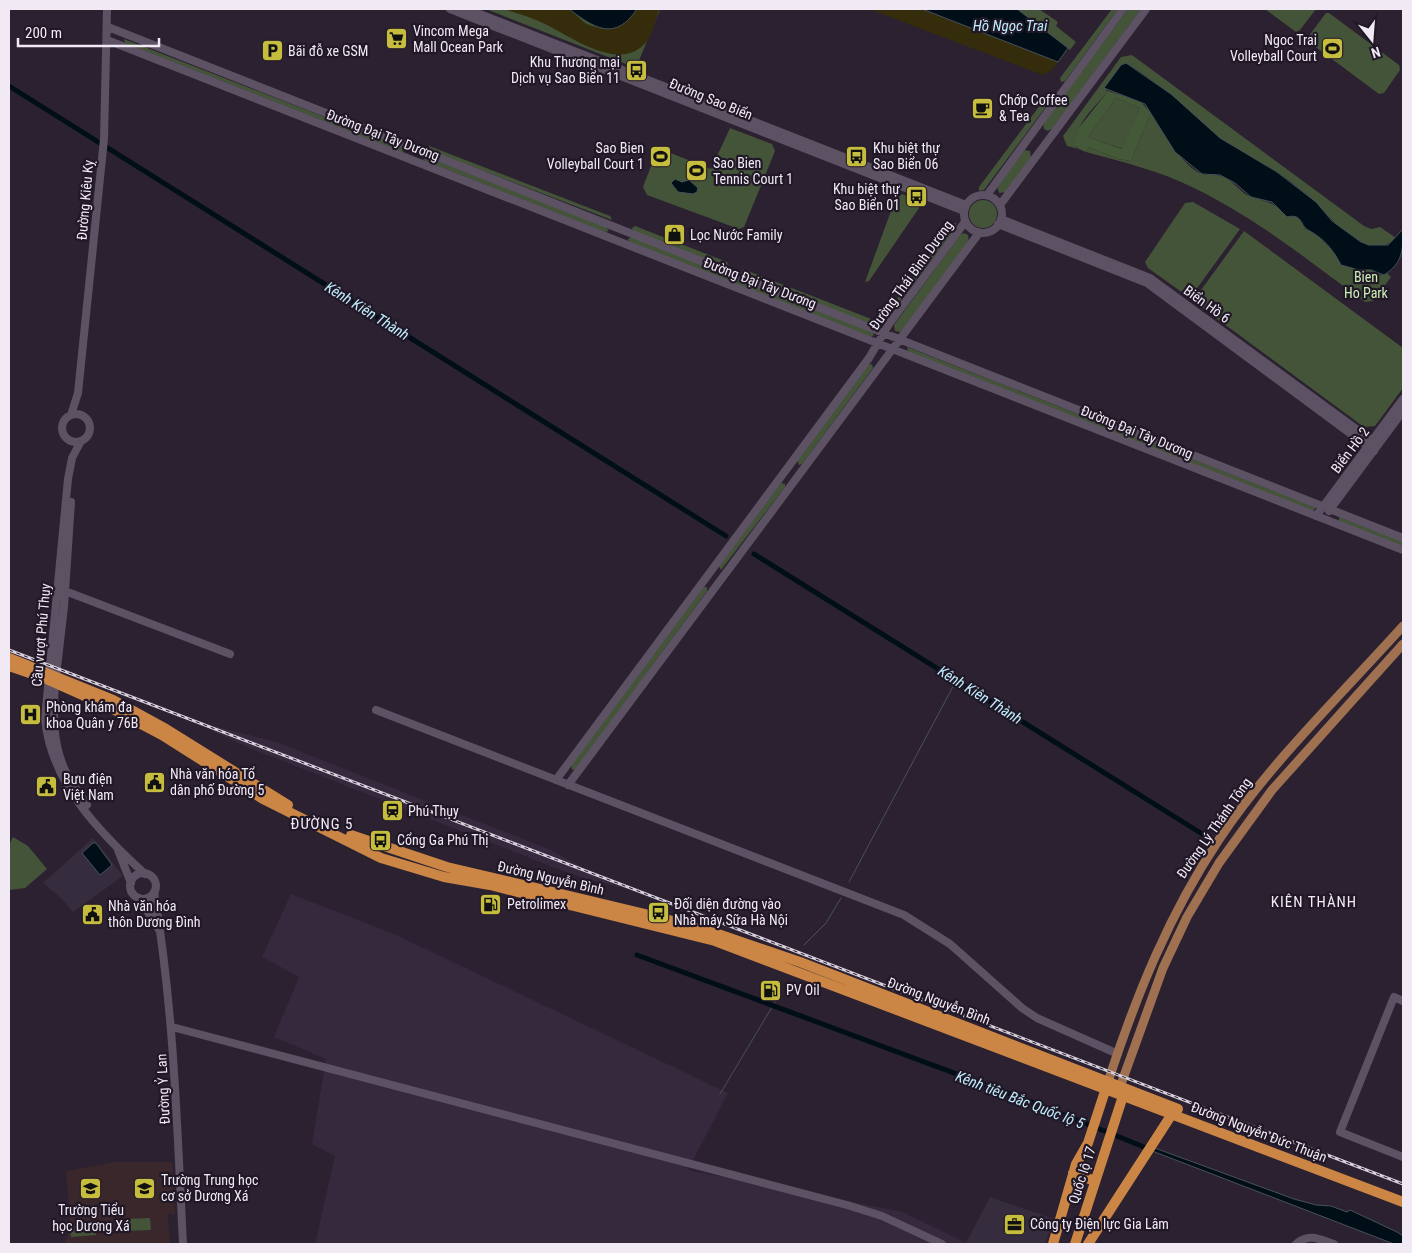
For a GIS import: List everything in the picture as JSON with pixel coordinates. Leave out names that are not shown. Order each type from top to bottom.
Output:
[{"type":"highway","name":"Đường Nguyễn Bình","points":[[9,658],[45,675],[114,700],[267,793],[360,839],[446,867],[662,918],[800,962],[1106,1086]]},
{"type":"highway","name":"Đường Nguyễn Bình","points":[[9,666],[45,675]]},
{"type":"highway","name":"Đường Nguyễn Bình","points":[[56,679],[162,735],[263,799],[381,858],[444,877],[490,885],[715,941],[1106,1086]]},
{"type":"highway","points":[[796,972],[800,962]]},
{"type":"highway","name":"Đường Nguyễn Đức Thuận","points":[[1106,1086],[1403,1194]]},
{"type":"highway","name":"Quốc lộ 17","points":[[1053,1244],[1073,1173],[1092,1132],[1106,1086]]},
{"type":"highway","name":"Đường Nguyễn Đức Thuận","points":[[1122,1091],[1172,1114],[1403,1202]]},
{"type":"highway","name":"Quốc lộ 17","points":[[1074,1244],[1114,1123],[1122,1091]]},
{"type":"highway","points":[[1088,1244],[1147,1156],[1172,1114]]},
{"type":"highway","points":[[1073,1173],[1095,1181]]},
{"type":"main road","name":"Đường Kiêu Kỵ","points":[[71,415],[78,393],[104,139],[108,40],[107,9]]},
{"type":"main road","name":"Đường Sao Biển","points":[[450,9],[467,11],[965,208]]},
{"type":"main road","points":[[987,195],[1123,9]]},
{"type":"main road","points":[[1000,205],[987,195],[976,196],[965,208],[965,222],[971,229],[980,233],[988,232],[1000,221],[1000,205],[1146,9]]},
{"type":"main road","name":"Đường Đại Tây Dương","points":[[108,28],[1403,538]]},
{"type":"main road","name":"Đường Đại Tây Dương","points":[[108,40],[1403,550]]},
{"type":"main road","name":"Biển Hồ 6","points":[[1000,221],[1146,283],[1373,446]]},
{"type":"main road","name":"Đường Thái Bình Dương","points":[[556,780],[786,469],[965,222]]},
{"type":"main road","name":"Đường Thái Bình Dương","points":[[568,784],[980,233]]},
{"type":"main road","name":"Đường Kiêu Kỵ","points":[[78,393],[84,416]]},
{"type":"main road","name":"Biển Hồ 2","points":[[1320,517],[1373,446],[1403,399]]},
{"type":"main road","name":"Biển Hồ 2","points":[[1373,446],[1403,411]]},
{"type":"main road","points":[[72,458],[68,438],[62,428],[65,420],[71,415],[84,416],[88,420],[90,430],[86,438],[81,441],[72,458],[68,478],[63,487],[42,714],[44,744],[59,779],[92,824],[101,828]]},
{"type":"main road","points":[[68,438],[81,441]]},
{"type":"main road","points":[[786,469],[797,476]]},
{"type":"main road","points":[[68,478],[72,487],[53,719],[60,755],[68,776],[101,828],[117,848],[155,881],[154,892],[148,898],[139,898],[132,892],[131,883],[117,848]]},
{"type":"main road","name":"Cầu vượt Phú Thụy","points":[[68,478],[46,719],[47,734],[52,754],[61,776],[92,819],[101,828]]},
{"type":"main road","points":[[708,574],[718,582]]},
{"type":"main road","points":[[65,590],[230,654]]},
{"type":"main road","name":"Đường Lý Thánh Tông","points":[[1106,1086],[1141,988],[1175,912],[1201,867],[1246,802],[1274,768],[1403,626]]},
{"type":"main road","name":"Đường Lý Thánh Tông","points":[[1122,1091],[1152,994],[1179,934],[1204,886],[1236,836],[1284,776],[1403,644]]},
{"type":"main road","points":[[376,710],[904,915],[950,944],[1022,1008],[1037,1018],[1118,1054]]},
{"type":"main road","points":[[1274,768],[1284,776]]},
{"type":"main road","points":[[131,883],[136,876],[145,874]]},
{"type":"main road","name":"Đường Ỷ Lan","points":[[154,892],[161,933],[172,1027],[183,1244]]},
{"type":"main road","name":"Đường Ỷ Lan","points":[[139,898],[161,933]]},
{"type":"main road","points":[[1141,988],[1152,994]]},
{"type":"main road","points":[[1403,1001],[1394,997],[1340,1132],[1403,1157]]},
{"type":"main road","points":[[172,1027],[847,1205],[882,1216],[942,1244]]},
{"type":"main road","points":[[1296,1244],[1303,1238],[1314,1236],[1334,1244]]},
{"type":"shaded area","points":[[214,726],[276,742],[551,850],[591,872],[626,886],[625,888],[586,879],[558,869],[247,747],[212,731]]},
{"type":"shaded area","points":[[93,838],[123,876],[73,912],[61,898],[43,883]]},
{"type":"shaded area","points":[[291,894],[394,934],[728,1093],[688,1170],[903,1212],[968,1244],[315,1244],[335,1156],[312,1144],[326,1059],[274,1037],[299,977],[262,957]]},
{"type":"shaded area","points":[[115,1162],[172,1162],[175,1214],[168,1214],[170,1244],[64,1244],[67,1238],[70,1219],[66,1171]]},
{"type":"shaded area","name":"Công ty Điện lực Gia Lâm","points":[[990,1197],[1054,1219],[1045,1244],[966,1243]]},
{"type":"green space","points":[[486,9],[660,9],[636,68]]},
{"type":"green space","points":[[1017,9],[1039,9],[1058,22],[1056,26],[1076,42],[1070,50]]},
{"type":"green space","points":[[1112,9],[1118,9],[1065,81],[1061,82],[1060,78]]},
{"type":"green space","points":[[1128,9],[1141,9],[1053,128],[1048,131],[1044,129],[1043,123]]},
{"type":"green space","points":[[1265,9],[1316,9],[1300,30],[1296,32]]},
{"type":"green space","points":[[1326,13],[1329,13],[1399,65],[1400,70],[1384,93],[1379,94],[1309,42],[1308,37]]},
{"type":"green space","points":[[124,39],[404,148],[404,151],[402,152],[125,43]]},
{"type":"green space","points":[[1132,55],[1364,226],[1371,229],[1380,227],[1396,238],[1387,244],[1376,246],[1368,245],[1351,236],[1335,223],[1314,201],[1288,180],[1225,142],[1151,79],[1126,63],[1106,90],[1108,91],[1081,124],[1076,139],[1076,147],[1079,149],[1067,146],[1063,136],[1121,57]]},
{"type":"green space","points":[[1108,91],[1140,101],[1151,113],[1131,161],[1118,159],[1089,147],[1086,152],[1079,149],[1074,144],[1078,129]],"holes":[[[1116,98],[1140,108],[1122,149],[1088,137]]]},
{"type":"green space","points":[[1116,98],[1140,108],[1123,149],[1088,137]]},
{"type":"green space","points":[[1045,103],[1045,108],[984,190],[979,191],[979,187],[1041,104]]},
{"type":"green space","name":"Bien Ho Park","points":[[1151,113],[1173,147],[1195,170],[1205,175],[1223,177],[1248,196],[1270,203],[1287,217],[1299,218],[1305,228],[1327,244],[1341,265],[1359,270],[1371,270],[1381,275],[1387,273],[1391,277],[1373,301],[1365,302],[1261,226],[1194,188],[1141,167],[1086,152],[1089,147],[1118,159],[1131,161]]},
{"type":"green space","points":[[730,128],[772,144],[775,151],[744,227],[739,229],[647,195],[643,187],[658,148],[711,169]]},
{"type":"green space","points":[[429,146],[610,216],[612,220],[429,150]]},
{"type":"green space","points":[[1024,150],[1030,151],[1031,158],[1006,192],[999,193],[997,186]]},
{"type":"green space","points":[[427,157],[606,227],[609,231],[605,232],[423,159]]},
{"type":"green space","points":[[902,194],[917,200],[919,208],[869,281],[865,282],[895,200]]},
{"type":"green space","points":[[983,200],[993,204],[997,214],[993,224],[983,228],[973,224],[969,214],[973,204]]},
{"type":"green space","points":[[1193,202],[1240,229],[1190,298],[1148,268],[1145,262],[1185,203]]},
{"type":"green space","points":[[956,223],[956,228],[886,319],[885,315],[952,224]]},
{"type":"green space","points":[[635,226],[727,262],[729,266],[726,267],[633,231],[632,228]]},
{"type":"green space","points":[[1244,231],[1403,348],[1403,388],[1375,426],[1364,427],[1193,301]]},
{"type":"green space","points":[[964,233],[968,235],[969,242],[901,332],[895,331],[894,325],[960,235]]},
{"type":"green space","points":[[631,237],[872,332],[874,335],[870,337],[629,242],[628,239]]},
{"type":"green space","points":[[743,269],[879,322],[880,325],[877,327],[741,273]]},
{"type":"green space","points":[[907,347],[1315,507],[1315,509],[1312,511],[908,352]]},
{"type":"green space","points":[[872,364],[873,368],[802,464],[799,465],[797,460],[868,365]]},
{"type":"green space","points":[[781,483],[785,484],[785,487],[721,570],[719,566]]},
{"type":"green space","points":[[1339,517],[1403,541],[1403,547],[1339,521]]},
{"type":"green space","points":[[704,587],[707,587],[707,591],[576,769],[572,770],[571,765]]},
{"type":"green space","points":[[13,837],[28,846],[47,869],[25,888],[9,890],[9,845]]},
{"type":"green space","points":[[150,1218],[151,1230],[127,1231],[126,1219]]},
{"type":"green space","points":[[95,1225],[96,1235],[71,1237],[70,1226]]},
{"type":"sand","points":[[564,8],[569,9],[587,24],[601,28],[621,23],[637,9],[659,9],[653,30],[647,41],[637,50],[624,54],[611,54],[583,44],[526,16],[504,9]]},
{"type":"sand","points":[[869,9],[922,9],[1058,62],[1052,70],[1043,75]]},
{"type":"water","points":[[569,9],[637,9],[621,26],[612,29],[587,22]]},
{"type":"water","name":"Hồ Ngọc Trai","points":[[922,9],[1017,9],[1068,48],[1058,62]]},
{"type":"water","points":[[1126,63],[1171,94],[1220,138],[1277,172],[1316,202],[1332,221],[1361,242],[1369,245],[1388,245],[1403,229],[1401,255],[1395,266],[1384,275],[1371,270],[1359,270],[1341,265],[1327,244],[1305,228],[1299,218],[1287,217],[1272,202],[1251,197],[1235,183],[1220,175],[1202,174],[1175,152],[1145,104],[1104,88],[1121,65]]},
{"type":"water","points":[[675,179],[682,182],[689,180],[698,188],[697,192],[693,194],[678,192],[671,183]]},
{"type":"water","points":[[93,843],[96,843],[112,865],[100,875],[82,853]]},
{"type":"water","points":[[1152,1147],[1294,1199],[1316,1205],[1331,1206],[1347,1212],[1350,1210],[1397,1232],[1403,1236],[1403,1244],[1394,1244],[1147,1149]]},
{"type":"waterway","name":"Kênh Kiên Thành","points":[[9,86],[726,536]]},
{"type":"waterway","name":"Kênh Kiên Thành","points":[[754,554],[1207,837]]},
{"type":"waterway","points":[[849,882],[957,679]]},
{"type":"waterway","points":[[804,945],[826,923],[841,898]]},
{"type":"waterway","name":"Kênh tiêu Bắc Quốc lộ 5","points":[[637,955],[1040,1105],[1149,1149]]},
{"type":"waterway","points":[[720,1094],[775,1002]]},
{"type":"railway","points":[[9,650],[1403,1184]]},
{"type":"place","name":"Vincom Mega Mall Ocean Park","points":[[397,39]]},
{"type":"place","name":"Ngoc Trai Volleyball Court","points":[[1333,48]]},
{"type":"place","name":"Bãi đỗ xe GSM","points":[[272,51]]},
{"type":"place","name":"Khu Thương mại Dịch vụ Sao Biển 11","points":[[636,70]]},
{"type":"place","name":"Chớp Coffee & Tea","points":[[983,108]]},
{"type":"place","name":"Sao Bien Volleyball Court 1","points":[[660,156]]},
{"type":"place","name":"Khu biệt thự Sao Biển 06","points":[[857,156]]},
{"type":"place","name":"Sao Bien Tennis Court 1","points":[[697,171]]},
{"type":"place","name":"Khu biệt thự Sao Biển 01","points":[[916,197]]},
{"type":"place","name":"Lọc Nước Family","points":[[674,235]]},
{"type":"place","name":"Phòng khám đa khoa Quân y 76B","points":[[30,715]]},
{"type":"place","name":"Nhà văn hóa Tổ dân phố Đường 5","points":[[154,782]]},
{"type":"place","name":"Bưu điện Việt Nam","points":[[47,787]]},
{"type":"place","name":"Phú Thụy","points":[[392,811]]},
{"type":"place","name":"Cổng Ga Phú Thị","points":[[381,840]]},
{"type":"place","name":"Petrolimex","points":[[491,904]]},
{"type":"place","name":"Đối diện đường vào Nhà máy Sữa Hà Nội","points":[[658,912]]},
{"type":"place","name":"Nhà văn hóa thôn Dương Đình","points":[[92,914]]},
{"type":"place","name":"PV Oil","points":[[770,990]]},
{"type":"place","name":"Trường Tiểu học Dương Xá","points":[[91,1188]]},
{"type":"place","name":"Trường Trung học cơ sở Dương Xá","points":[[145,1188]]},
{"type":"place","name":"Công ty Điện lực Gia Lâm","points":[[1014,1224]]},
{"type":"district","name":"ĐƯỜNG 5","points":[[322,824]]},
{"type":"district","name":"KIÊN THÀNH","points":[[1314,902]]}]
